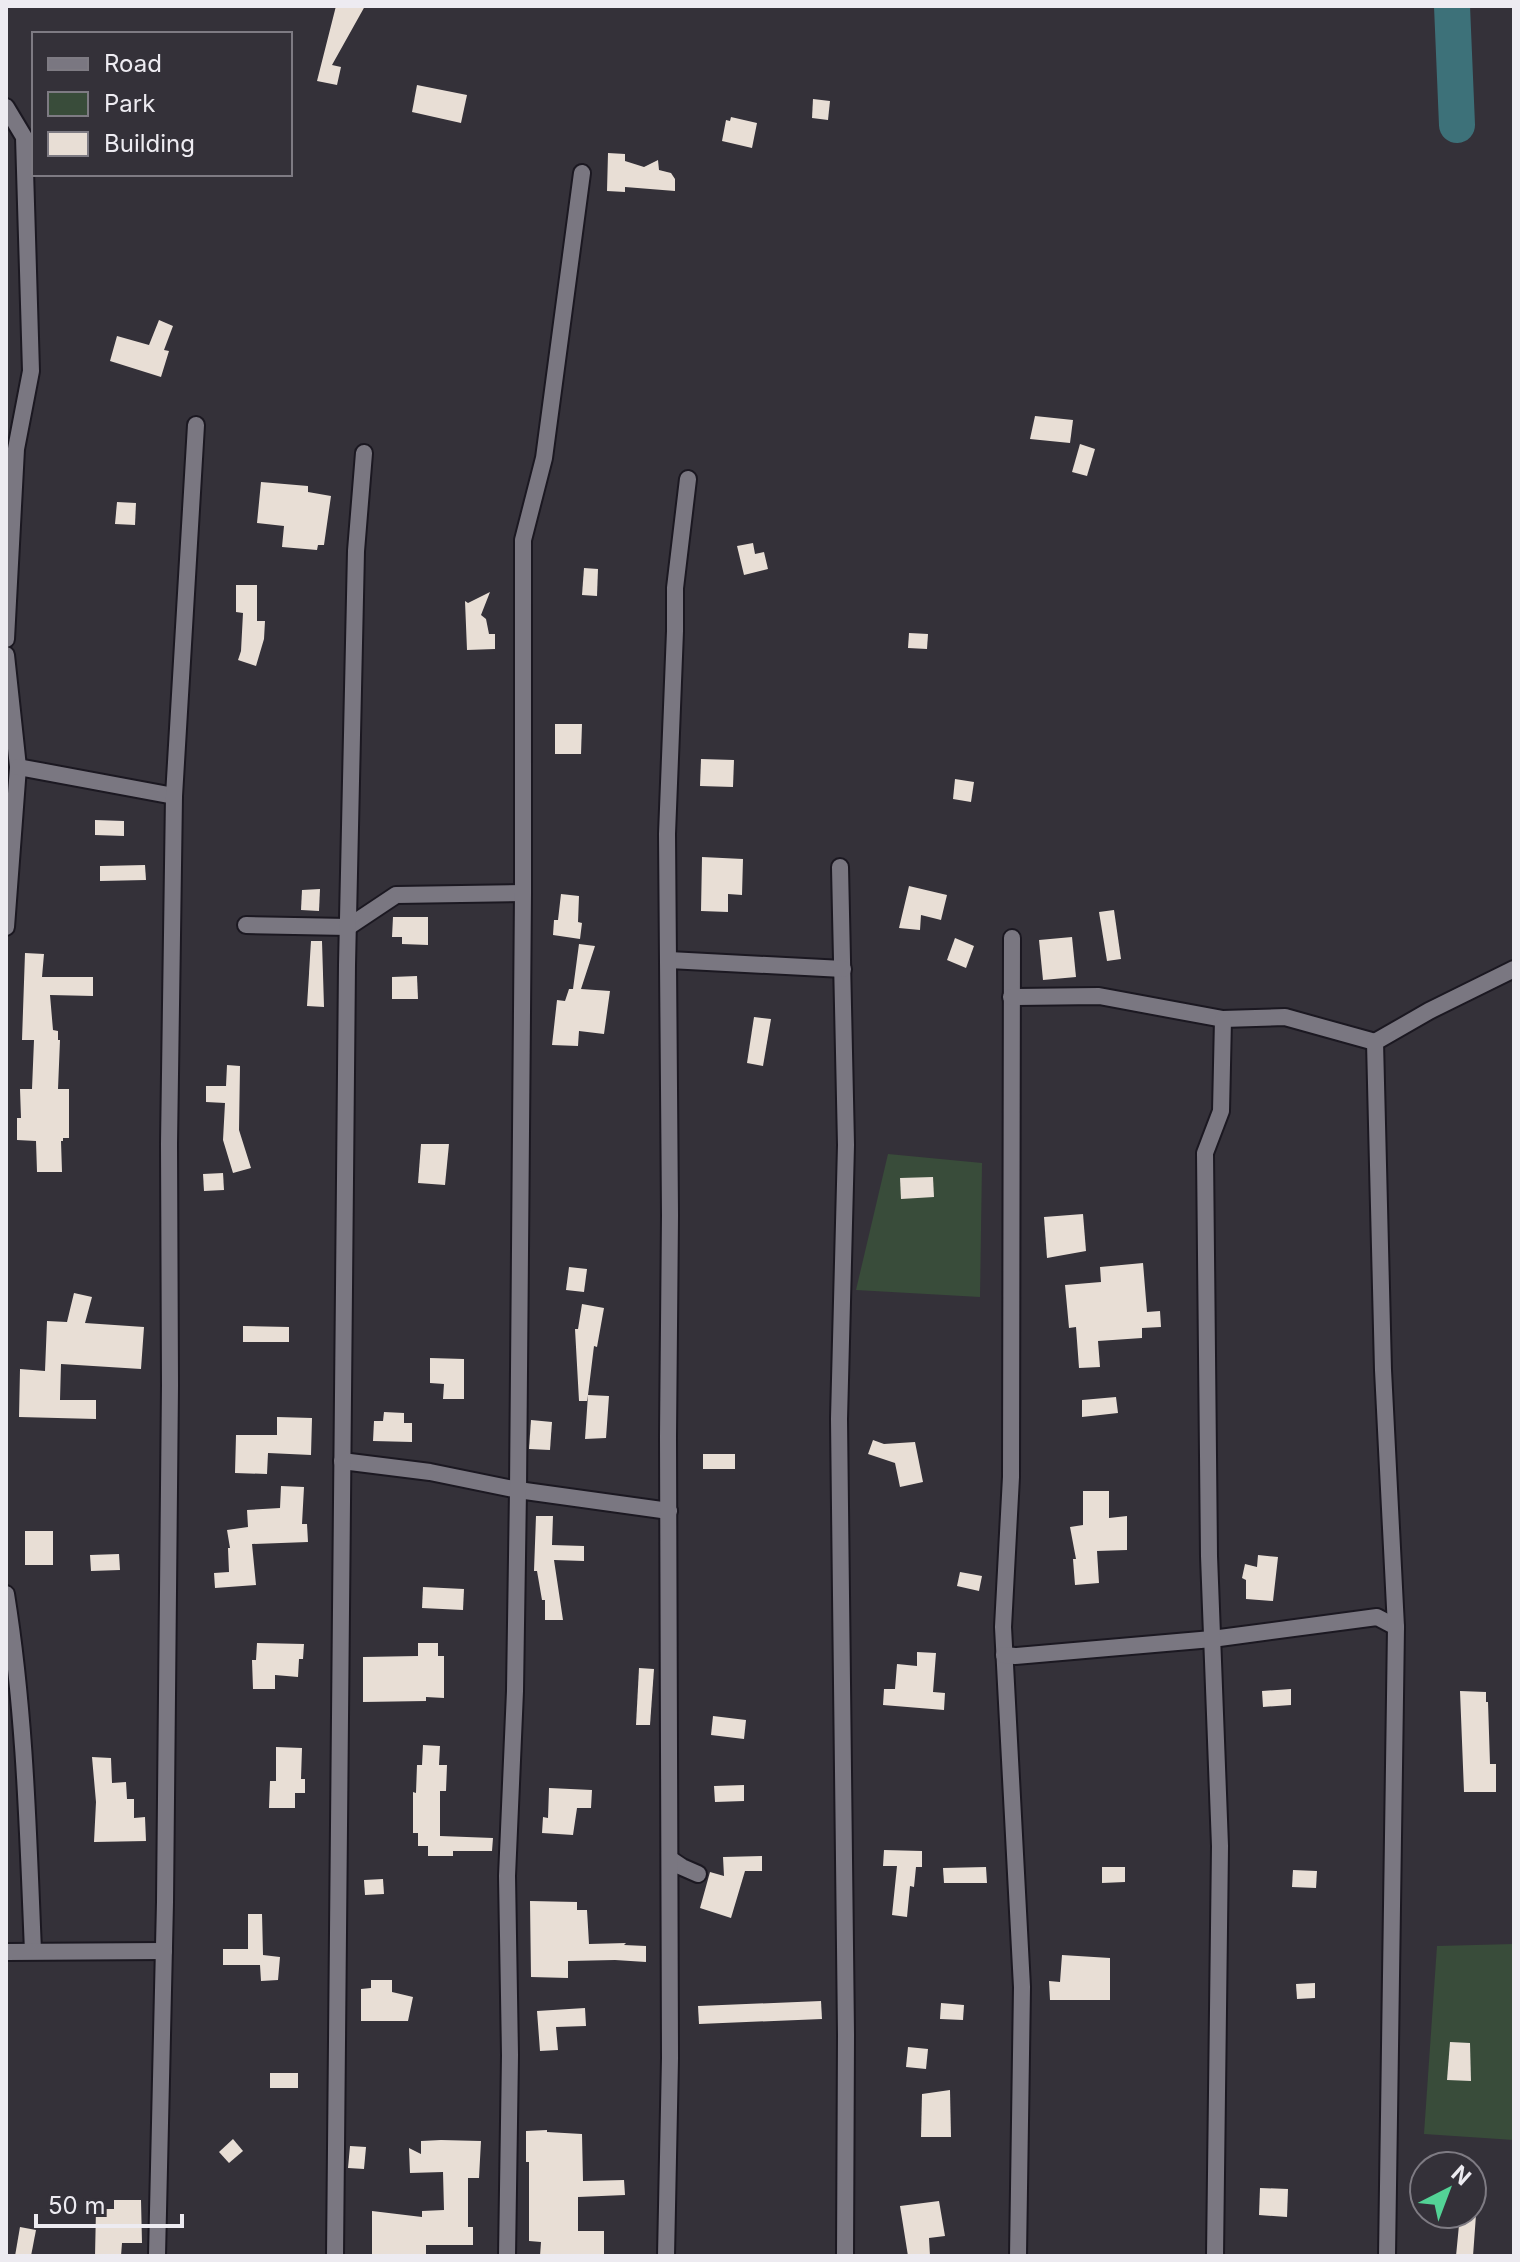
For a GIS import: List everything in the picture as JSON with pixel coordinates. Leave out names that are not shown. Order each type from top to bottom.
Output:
[{"type":"street","points":[[6,107],[24,137],[31,371],[16,449],[6,639]]},
{"type":"street","points":[[507,2256],[510,2055],[507,1876],[515,1691],[518,1490],[523,540],[544,458],[582,173]]},
{"type":"street","points":[[157,2256],[164,1951],[174,796],[196,425]]},
{"type":"street","points":[[335,2256],[348,927],[356,551],[364,453]]},
{"type":"street","points":[[666,2256],[670,2058],[667,834],[675,588],[688,479]]},
{"type":"street","points":[[6,655],[18,767],[6,927]]},
{"type":"street","points":[[18,767],[174,796]]},
{"type":"street","points":[[840,867],[846,1145],[839,1419],[846,2035],[845,2256]]},
{"type":"street","points":[[246,925],[348,927],[396,895],[523,893]]},
{"type":"street","points":[[1012,938],[1011,1477],[1003,1627],[1022,1987],[1018,2256]]},
{"type":"street","points":[[669,960],[843,969]]},
{"type":"street","points":[[1011,997],[1099,996],[1223,1019],[1285,1017],[1375,1042],[1514,969]]},
{"type":"street","points":[[1215,2256],[1220,1846],[1209,1556],[1205,1153],[1221,1111],[1223,1019]]},
{"type":"street","points":[[1375,1042],[1383,1370],[1396,1627],[1387,2256]]},
{"type":"street","points":[[342,1461],[430,1472],[518,1490],[669,1511]]},
{"type":"street","points":[[6,1594],[17,1664],[27,1787],[33,1951]]},
{"type":"street","points":[[1004,1655],[1212,1639],[1377,1617],[1396,1627]]},
{"type":"street","points":[[670,1859],[698,1874]]},
{"type":"street","points":[[6,1952],[164,1951]]},
{"type":"green space","points":[[888,1154],[982,1163],[980,1297],[856,1290]]},
{"type":"green space","points":[[1514,1944],[1514,2140],[1424,2134],[1437,1946]]},
{"type":"building","points":[[336,6],[365,6],[332,65],[341,67],[337,85],[317,81]]},
{"type":"building","points":[[417,85],[467,95],[461,123],[412,112]]},
{"type":"building","points":[[813,99],[830,101],[828,120],[812,118]]},
{"type":"building","points":[[731,117],[757,123],[752,148],[722,141],[726,120],[730,121]]},
{"type":"building","points":[[608,153],[625,154],[625,161],[644,167],[658,160],[659,170],[671,173],[675,179],[675,191],[625,187],[625,192],[607,191]]},
{"type":"building","points":[[159,320],[173,326],[164,350],[169,351],[161,377],[110,361],[117,336],[149,345]]},
{"type":"building","points":[[1035,416],[1073,420],[1070,443],[1030,439]]},
{"type":"building","points":[[1080,444],[1095,449],[1087,476],[1072,472]]},
{"type":"building","points":[[261,482],[308,486],[308,492],[331,496],[324,545],[318,545],[317,550],[282,547],[284,526],[257,523]]},
{"type":"building","points":[[117,502],[136,503],[135,525],[115,524]]},
{"type":"building","points":[[753,543],[755,554],[764,552],[768,569],[744,575],[737,546]]},
{"type":"building","points":[[584,568],[598,569],[597,596],[582,595]]},
{"type":"building","points":[[236,585],[257,585],[257,621],[265,621],[264,639],[256,666],[238,660],[243,613],[236,612]]},
{"type":"building","points":[[490,592],[481,615],[486,619],[489,634],[495,634],[495,649],[467,650],[465,601],[468,603]]},
{"type":"building","points":[[909,633],[928,634],[927,649],[908,648]]},
{"type":"building","points":[[555,724],[582,724],[581,754],[555,754]]},
{"type":"building","points":[[701,759],[734,760],[733,787],[700,786]]},
{"type":"building","points":[[955,779],[974,782],[971,802],[953,799]]},
{"type":"building","points":[[95,820],[124,821],[124,836],[95,835]]},
{"type":"building","points":[[702,857],[743,859],[742,895],[728,894],[728,912],[701,911]]},
{"type":"building","points":[[145,865],[146,880],[100,881],[100,866]]},
{"type":"building","points":[[909,886],[947,895],[941,920],[921,915],[920,930],[899,928]]},
{"type":"building","points":[[320,889],[319,911],[301,910],[302,890]]},
{"type":"building","points":[[561,894],[579,896],[580,939],[553,935]]},
{"type":"building","points":[[1114,910],[1121,959],[1107,961],[1099,912]]},
{"type":"building","points":[[393,917],[428,917],[428,945],[402,944],[402,937],[392,937]]},
{"type":"building","points":[[1072,937],[1076,977],[1043,980],[1039,940]]},
{"type":"building","points":[[955,938],[974,946],[966,968],[947,960]]},
{"type":"building","points":[[311,941],[322,941],[324,1007],[307,1006]]},
{"type":"building","points":[[579,944],[595,946],[581,989],[610,991],[604,1034],[579,1031],[578,1046],[552,1045],[557,1000],[565,1001],[569,989],[573,989]]},
{"type":"building","points":[[25,953],[44,954],[42,977],[93,977],[93,996],[50,995],[53,1030],[58,1031],[60,1040],[58,1089],[69,1089],[69,1138],[61,1141],[62,1172],[37,1172],[36,1141],[17,1140],[17,1118],[21,1118],[20,1089],[32,1089],[34,1040],[22,1040]]},
{"type":"building","points":[[417,976],[418,999],[392,999],[392,977]]},
{"type":"building","points":[[754,1017],[771,1019],[763,1066],[747,1063]]},
{"type":"building","points":[[227,1065],[240,1066],[239,1130],[251,1168],[233,1173],[223,1140],[225,1103],[206,1102],[206,1086],[226,1086]]},
{"type":"building","points":[[421,1144],[449,1144],[445,1185],[418,1183]]},
{"type":"building","points":[[223,1173],[224,1190],[204,1191],[203,1174]]},
{"type":"building","points":[[933,1177],[934,1197],[901,1199],[900,1178]]},
{"type":"building","points":[[1083,1214],[1086,1251],[1047,1258],[1044,1217]]},
{"type":"building","points":[[1143,1263],[1147,1312],[1160,1311],[1161,1327],[1142,1328],[1142,1338],[1098,1341],[1100,1367],[1079,1368],[1076,1327],[1069,1328],[1065,1285],[1101,1282],[1100,1267]]},
{"type":"building","points":[[569,1267],[587,1269],[584,1292],[566,1290]]},
{"type":"building","points":[[74,1293],[92,1297],[85,1323],[144,1327],[141,1369],[61,1364],[60,1400],[96,1400],[96,1419],[19,1417],[20,1369],[45,1371],[47,1321],[67,1322]]},
{"type":"building","points":[[582,1304],[604,1308],[597,1347],[594,1346],[587,1401],[579,1401],[575,1329],[578,1329]]},
{"type":"building","points":[[243,1326],[289,1327],[289,1342],[243,1342]]},
{"type":"building","points":[[430,1358],[464,1359],[464,1399],[443,1399],[444,1384],[430,1383]]},
{"type":"building","points":[[588,1395],[609,1396],[606,1438],[585,1439]]},
{"type":"building","points":[[1116,1397],[1118,1413],[1082,1417],[1082,1400]]},
{"type":"building","points":[[384,1412],[404,1413],[404,1423],[412,1423],[412,1442],[373,1441],[374,1421],[383,1421]]},
{"type":"building","points":[[277,1417],[312,1418],[311,1455],[268,1453],[267,1474],[235,1473],[236,1435],[277,1435]]},
{"type":"building","points":[[531,1420],[552,1422],[550,1450],[529,1449]]},
{"type":"building","points":[[873,1440],[884,1444],[915,1442],[923,1482],[900,1487],[895,1463],[868,1454]]},
{"type":"building","points":[[703,1454],[735,1454],[735,1469],[703,1469]]},
{"type":"building","points":[[281,1486],[304,1487],[302,1524],[307,1524],[308,1542],[252,1544],[256,1585],[215,1588],[214,1573],[229,1572],[227,1530],[248,1527],[247,1510],[280,1508]]},
{"type":"building","points":[[1083,1491],[1109,1491],[1109,1518],[1127,1516],[1127,1550],[1097,1551],[1099,1583],[1075,1585],[1073,1559],[1076,1559],[1070,1527],[1083,1525]]},
{"type":"building","points":[[536,1516],[553,1516],[552,1545],[584,1546],[584,1561],[554,1560],[563,1620],[545,1620],[545,1600],[542,1600],[537,1571],[534,1571]]},
{"type":"building","points":[[25,1531],[53,1531],[53,1565],[25,1565]]},
{"type":"building","points":[[119,1554],[120,1570],[91,1571],[90,1555]]},
{"type":"building","points":[[1258,1555],[1278,1557],[1273,1601],[1246,1599],[1246,1580],[1242,1578],[1245,1564],[1257,1567]]},
{"type":"building","points":[[960,1572],[982,1576],[979,1591],[957,1586]]},
{"type":"building","points":[[423,1587],[464,1589],[463,1610],[422,1608]]},
{"type":"building","points":[[257,1643],[304,1644],[298,1677],[275,1675],[275,1689],[253,1689],[252,1660],[256,1660]]},
{"type":"building","points":[[418,1643],[438,1643],[438,1656],[444,1656],[444,1698],[363,1702],[363,1657],[418,1656]]},
{"type":"building","points":[[917,1652],[936,1653],[933,1692],[945,1693],[944,1710],[883,1705],[884,1689],[895,1689],[897,1664],[917,1666]]},
{"type":"building","points":[[639,1668],[654,1669],[650,1725],[636,1725]]},
{"type":"building","points":[[1291,1689],[1291,1705],[1263,1707],[1262,1691]]},
{"type":"building","points":[[1460,1691],[1486,1692],[1490,1764],[1496,1764],[1496,1792],[1464,1792]]},
{"type":"building","points":[[713,1716],[746,1720],[744,1739],[711,1735]]},
{"type":"building","points":[[423,1745],[440,1746],[439,1765],[447,1765],[446,1791],[440,1791],[440,1836],[493,1838],[492,1851],[453,1851],[453,1856],[428,1856],[428,1846],[418,1846],[418,1833],[413,1833],[413,1792],[416,1793],[417,1765],[422,1765]]},
{"type":"building","points":[[276,1747],[302,1748],[301,1779],[305,1779],[305,1793],[295,1793],[295,1808],[269,1808],[270,1781],[276,1781]]},
{"type":"building","points":[[92,1757],[111,1758],[112,1783],[126,1782],[127,1799],[134,1799],[134,1818],[145,1817],[146,1841],[94,1842],[96,1802]]},
{"type":"building","points":[[744,1785],[744,1801],[715,1802],[714,1786]]},
{"type":"building","points":[[549,1788],[592,1790],[591,1808],[577,1808],[573,1835],[542,1833],[543,1817],[548,1818]]},
{"type":"building","points":[[884,1850],[922,1851],[922,1867],[916,1867],[914,1887],[910,1886],[907,1917],[892,1915],[897,1866],[883,1866]]},
{"type":"building","points":[[762,1856],[762,1871],[745,1871],[731,1918],[700,1908],[710,1872],[724,1876],[723,1857]]},
{"type":"building","points":[[986,1867],[987,1883],[944,1883],[943,1868]]},
{"type":"building","points":[[1102,1867],[1125,1867],[1125,1882],[1102,1883]]},
{"type":"building","points":[[1293,1870],[1317,1871],[1316,1888],[1292,1887]]},
{"type":"building","points":[[383,1879],[384,1894],[365,1895],[364,1880]]},
{"type":"building","points":[[530,1901],[577,1902],[577,1910],[587,1910],[589,1944],[646,1946],[646,1962],[568,1961],[568,1978],[531,1977]]},
{"type":"building","points":[[248,1914],[262,1914],[263,1955],[280,1957],[278,1980],[261,1981],[260,1965],[223,1965],[223,1949],[248,1949]]},
{"type":"building","points":[[1062,1955],[1110,1958],[1110,2000],[1050,2000],[1049,1981],[1060,1982]]},
{"type":"building","points":[[371,1980],[392,1980],[392,1992],[413,1997],[408,2021],[361,2021],[361,1989],[371,1988]]},
{"type":"building","points":[[1315,1983],[1315,1998],[1297,1999],[1296,1984]]},
{"type":"building","points":[[821,2001],[822,2019],[699,2024],[698,2006]]},
{"type":"building","points":[[941,2003],[964,2005],[963,2020],[940,2019]]},
{"type":"building","points":[[585,2008],[586,2026],[556,2027],[558,2050],[540,2051],[537,2011]]},
{"type":"building","points":[[1450,2042],[1470,2043],[1471,2081],[1447,2080]]},
{"type":"building","points":[[908,2047],[928,2049],[926,2069],[906,2067]]},
{"type":"building","points":[[270,2073],[298,2073],[298,2088],[270,2088]]},
{"type":"building","points":[[950,2090],[951,2137],[921,2137],[922,2094]]},
{"type":"building","points":[[526,2131],[582,2134],[583,2181],[624,2180],[625,2195],[578,2197],[578,2231],[604,2231],[604,2256],[540,2256],[541,2242],[529,2241]]},
{"type":"building","points":[[233,2139],[243,2151],[229,2163],[219,2152]]},
{"type":"building","points":[[421,2141],[481,2141],[479,2178],[468,2178],[468,2227],[473,2227],[473,2245],[426,2245],[426,2256],[372,2256],[372,2211],[422,2217],[422,2211],[444,2210],[443,2172],[410,2173],[409,2148],[421,2154]]},
{"type":"building","points":[[350,2146],[366,2147],[364,2169],[348,2168]]},
{"type":"building","points":[[1260,2188],[1288,2189],[1287,2217],[1259,2215]]},
{"type":"building","points":[[114,2200],[141,2200],[142,2243],[122,2243],[121,2256],[95,2256],[96,2209],[114,2209]]},
{"type":"building","points":[[939,2201],[945,2236],[929,2238],[930,2256],[908,2256],[900,2206]]},
{"type":"building","points":[[20,2227],[36,2230],[31,2256],[15,2256]]},
{"type":"building","points":[[1459,2230],[1475,2230],[1473,2256],[1456,2256]]},
{"type":"waterway","points":[[1452,6],[1457,125]]}]
